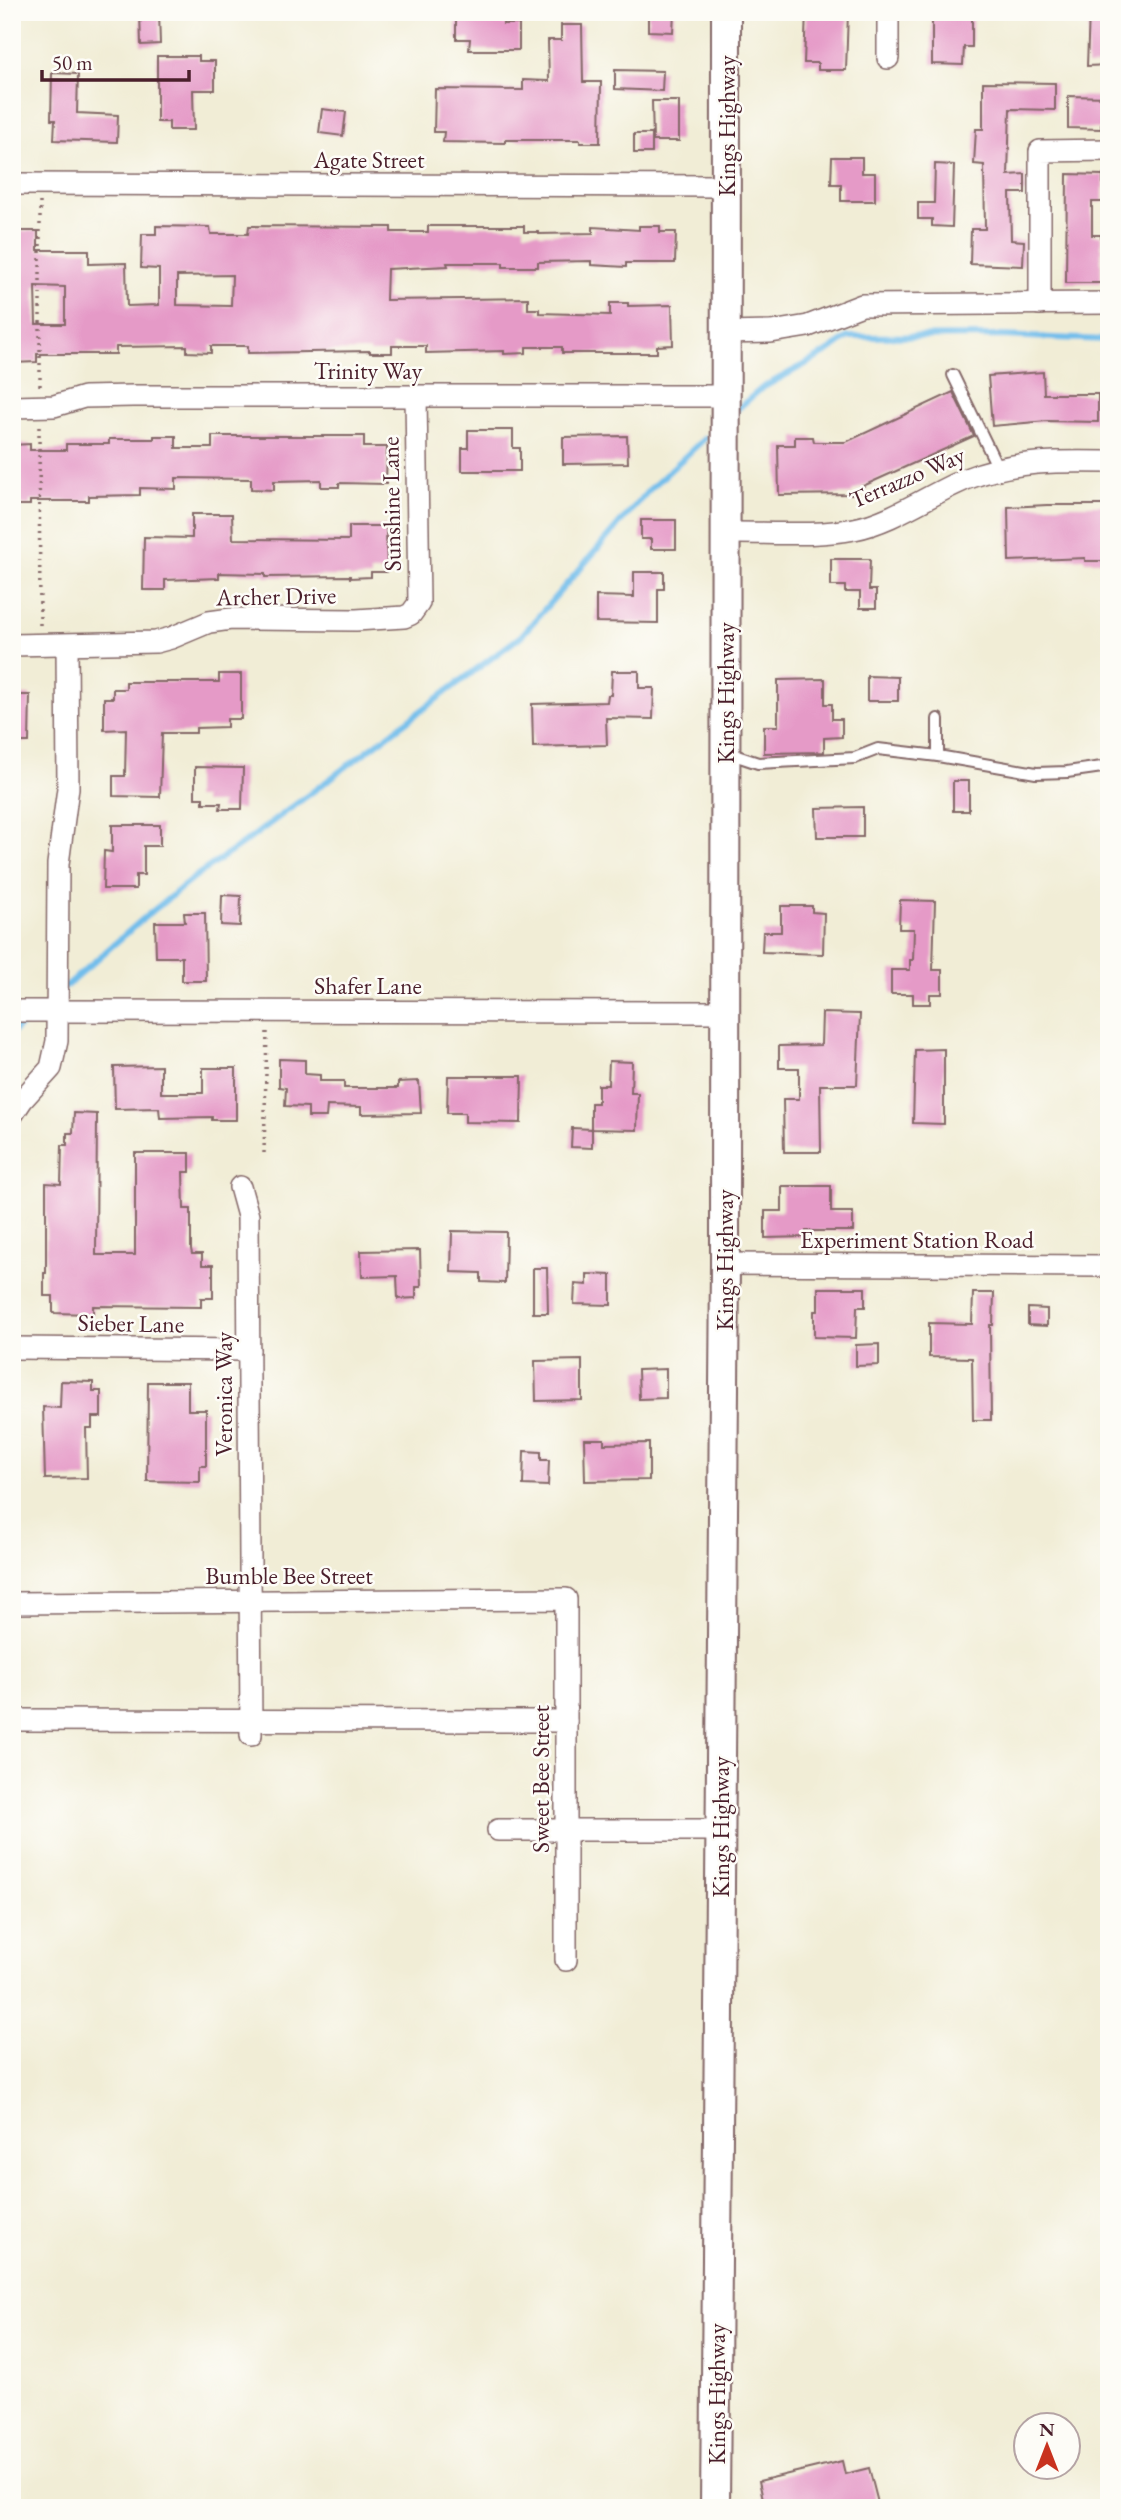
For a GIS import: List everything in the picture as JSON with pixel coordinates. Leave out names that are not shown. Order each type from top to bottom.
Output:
[{"type":"street","name":"Kings Highway","points":[[715,2508],[725,1264],[726,12]]},
{"type":"street","points":[[888,12],[888,58]]},
{"type":"street","points":[[1040,304],[1040,151],[1109,150]]},
{"type":"street","name":"Agate Street","points":[[12,184],[726,186]]},
{"type":"street","points":[[725,333],[771,332],[808,326],[862,305],[1109,303]]},
{"type":"street","name":"Sunshine Lane","points":[[415,610],[419,603],[416,396]]},
{"type":"street","name":"Trinity Way","points":[[12,407],[54,406],[84,397],[724,396]]},
{"type":"street","name":"Terrazzo Way","points":[[725,533],[834,532],[856,529],[998,468],[1046,461],[1109,462]]},
{"type":"street","name":"Archer Drive","points":[[12,645],[156,642],[209,622],[231,619],[356,620],[404,617],[415,610]]},
{"type":"street","points":[[12,1115],[51,1068],[57,1041],[58,863],[68,788],[66,645]]},
{"type":"street","name":"Shafer Lane","points":[[12,1011],[724,1012]]},
{"type":"street","name":"Veronica Way","points":[[240,1187],[248,1216],[251,1728]]},
{"type":"street","name":"Experiment Station Road","points":[[725,1264],[1109,1266]]},
{"type":"street","name":"Sieber Lane","points":[[12,1348],[249,1350]]},
{"type":"street","name":"Bumble Bee Street","points":[[12,1603],[566,1599]]},
{"type":"street","name":"Sweet Bee Street","points":[[566,1599],[566,1960]]},
{"type":"street","points":[[12,1720],[251,1728],[566,1721]]},
{"type":"street","points":[[498,1830],[720,1830]]},
{"type":"lane","points":[[953,375],[998,468]]},
{"type":"lane","points":[[937,756],[938,719]]},
{"type":"lane","points":[[725,749],[737,757],[758,763],[855,758],[878,749],[1036,773],[1109,766]]},
{"type":"path","points":[[40,197],[40,389]]},
{"type":"path","points":[[40,418],[40,628]]},
{"type":"path","points":[[264,1153],[267,1032]]},
{"type":"building","points":[[140,12],[159,12],[160,44],[141,45]]},
{"type":"building","points":[[466,12],[503,12],[503,24],[519,24],[519,50],[469,50],[470,39],[456,39],[456,18],[466,18]]},
{"type":"building","points":[[648,12],[674,12],[673,32],[648,31]]},
{"type":"building","points":[[806,12],[848,12],[846,70],[818,70],[818,63],[804,63]]},
{"type":"building","points":[[932,12],[972,12],[972,47],[964,47],[963,65],[932,64]]},
{"type":"building","points":[[1089,12],[1109,12],[1109,65],[1087,66]]},
{"type":"building","points":[[561,25],[582,25],[583,82],[601,82],[600,143],[580,143],[580,140],[443,142],[444,132],[434,132],[435,89],[523,90],[523,80],[549,81],[548,40],[561,40]]},
{"type":"building","points":[[157,56],[199,56],[199,61],[215,61],[215,90],[193,90],[194,130],[169,130],[169,122],[157,122]]},
{"type":"building","points":[[615,70],[663,71],[662,91],[615,89]]},
{"type":"building","points":[[52,73],[78,74],[77,113],[118,115],[117,142],[54,140],[55,120],[51,120]]},
{"type":"building","points":[[983,82],[1055,83],[1055,110],[1010,109],[1008,175],[1025,174],[1025,193],[1010,193],[1011,240],[1024,241],[1023,266],[970,264],[971,229],[985,229],[984,165],[974,164],[976,129],[983,129]]},
{"type":"building","points":[[1068,96],[1109,97],[1109,124],[1101,124],[1101,129],[1068,128]]},
{"type":"building","points":[[652,101],[679,101],[679,141],[653,141]]},
{"type":"building","points":[[322,109],[346,112],[343,136],[319,133]]},
{"type":"building","points":[[634,134],[652,134],[652,153],[634,153]]},
{"type":"building","points":[[832,157],[862,157],[862,173],[875,173],[875,201],[841,201],[841,184],[831,184]]},
{"type":"building","points":[[935,164],[954,165],[952,227],[932,226],[932,219],[918,219],[918,203],[934,203]]},
{"type":"building","points":[[1067,174],[1103,175],[1103,202],[1092,202],[1092,235],[1101,235],[1101,283],[1066,283]]},
{"type":"building","points":[[156,226],[210,227],[211,234],[248,234],[249,226],[391,227],[391,232],[428,232],[428,226],[524,226],[524,232],[539,234],[593,233],[593,227],[639,230],[639,226],[660,226],[660,232],[676,232],[675,263],[626,263],[626,267],[591,265],[591,261],[538,262],[538,267],[503,267],[503,263],[447,263],[448,266],[387,269],[386,300],[528,298],[528,309],[539,309],[539,313],[610,315],[610,303],[628,303],[628,306],[672,305],[673,345],[657,346],[657,353],[562,353],[562,347],[526,347],[526,353],[504,354],[504,351],[426,353],[426,346],[392,346],[392,353],[248,353],[248,346],[211,346],[211,353],[187,352],[187,346],[116,347],[116,354],[37,354],[37,362],[12,363],[12,231],[38,231],[38,250],[89,250],[89,264],[126,263],[127,306],[159,305],[159,269],[141,268],[142,234],[156,234]],"holes":[[[232,275],[231,306],[177,305],[177,276]],[[35,286],[65,287],[65,324],[36,324]]]},
{"type":"building","points":[[1043,372],[1044,394],[1098,394],[1098,422],[1047,421],[992,426],[988,376]]},
{"type":"building","points":[[953,392],[974,436],[852,491],[852,494],[779,495],[778,445],[795,445],[795,437],[813,437],[814,442],[846,442]]},
{"type":"building","points":[[468,430],[513,430],[513,448],[520,448],[520,471],[462,471],[462,448],[468,448]]},
{"type":"building","points":[[154,436],[176,436],[176,448],[212,448],[212,436],[364,436],[364,447],[387,447],[386,484],[339,483],[339,487],[321,487],[321,480],[274,481],[274,490],[251,489],[251,479],[176,478],[176,489],[140,488],[140,495],[89,496],[89,501],[30,501],[30,505],[12,505],[12,445],[30,444],[30,450],[66,450],[66,444],[109,444],[109,439],[154,439]]},
{"type":"building","points":[[627,436],[628,463],[563,464],[563,437]]},
{"type":"building","points":[[1109,505],[1109,561],[1085,561],[1085,558],[1009,561],[1008,507]]},
{"type":"building","points":[[192,514],[232,514],[233,539],[349,540],[349,526],[386,526],[387,572],[371,572],[371,577],[350,578],[265,577],[265,574],[219,573],[219,578],[165,580],[165,590],[143,590],[144,537],[192,538]]},
{"type":"building","points":[[641,520],[676,520],[676,549],[651,549],[651,539],[641,539]]},
{"type":"building","points":[[831,559],[870,559],[869,590],[876,590],[876,608],[860,608],[860,592],[845,592],[845,586],[831,586]]},
{"type":"building","points":[[634,572],[664,572],[664,589],[658,589],[658,623],[596,622],[596,596],[634,597]]},
{"type":"building","points":[[612,671],[639,671],[639,688],[654,688],[653,719],[606,718],[607,745],[533,747],[532,704],[607,702],[608,695],[611,695]]},
{"type":"building","points":[[219,674],[241,674],[241,719],[227,719],[227,727],[196,728],[196,733],[162,733],[160,797],[113,796],[113,776],[125,776],[126,729],[104,730],[104,698],[113,698],[113,689],[126,689],[126,682],[219,682]]},
{"type":"building","points":[[867,676],[898,677],[898,701],[867,701]]},
{"type":"building","points":[[825,679],[825,704],[832,704],[832,719],[842,719],[842,737],[824,738],[824,752],[764,753],[764,726],[778,726],[778,680]]},
{"type":"building","points":[[12,695],[30,695],[29,742],[12,742]]},
{"type":"building","points":[[195,767],[243,768],[242,809],[220,809],[221,803],[203,803],[203,798],[195,798]]},
{"type":"building","points":[[953,781],[969,781],[969,811],[953,811]]},
{"type":"building","points":[[863,807],[863,837],[817,837],[816,808]]},
{"type":"building","points":[[112,825],[160,825],[160,846],[144,846],[144,875],[136,875],[136,889],[103,889],[104,851],[112,852]]},
{"type":"building","points":[[222,895],[241,896],[240,926],[221,925]]},
{"type":"building","points":[[900,900],[935,901],[933,970],[942,970],[942,994],[930,994],[930,1004],[913,1004],[913,994],[891,994],[891,970],[910,970],[910,960],[913,960],[914,929],[899,929]]},
{"type":"building","points":[[781,906],[812,906],[812,912],[824,913],[823,954],[762,952],[763,932],[781,932]]},
{"type":"building","points":[[184,913],[205,913],[206,981],[182,981],[182,957],[156,957],[155,922],[185,922]]},
{"type":"building","points":[[822,1013],[860,1014],[857,1085],[820,1085],[821,1152],[784,1152],[783,1099],[799,1099],[799,1068],[779,1068],[779,1046],[821,1045]]},
{"type":"building","points":[[944,1049],[944,1124],[913,1123],[915,1050]]},
{"type":"building","points":[[279,1059],[305,1060],[305,1074],[320,1075],[320,1081],[344,1081],[344,1088],[398,1088],[398,1082],[419,1081],[421,1113],[361,1114],[361,1107],[327,1106],[326,1117],[308,1117],[308,1107],[285,1106],[286,1088],[279,1087]]},
{"type":"building","points":[[609,1061],[632,1062],[631,1093],[638,1093],[637,1130],[591,1129],[591,1103],[598,1103],[598,1085],[608,1085]]},
{"type":"building","points":[[161,1066],[161,1093],[203,1093],[203,1068],[236,1068],[236,1120],[212,1120],[212,1117],[160,1118],[159,1108],[115,1109],[114,1067]]},
{"type":"building","points":[[448,1076],[522,1076],[521,1123],[465,1122],[465,1113],[447,1113]]},
{"type":"building","points":[[74,1113],[97,1114],[96,1255],[135,1255],[135,1153],[190,1153],[190,1172],[183,1172],[184,1209],[191,1209],[192,1254],[202,1254],[202,1265],[213,1265],[213,1298],[201,1298],[201,1307],[93,1306],[93,1314],[53,1313],[53,1296],[44,1296],[46,1183],[61,1184],[62,1145],[67,1145],[67,1133],[73,1133]]},
{"type":"building","points":[[572,1128],[592,1129],[592,1148],[571,1147]]},
{"type":"building","points":[[782,1186],[831,1186],[831,1212],[853,1212],[853,1231],[806,1231],[806,1237],[765,1238],[765,1211],[782,1211]]},
{"type":"building","points":[[452,1231],[506,1232],[505,1283],[481,1282],[481,1273],[451,1272]]},
{"type":"building","points":[[420,1250],[421,1287],[416,1287],[416,1298],[398,1299],[397,1276],[362,1277],[361,1251]]},
{"type":"building","points":[[533,1268],[547,1268],[548,1313],[533,1313]]},
{"type":"building","points":[[587,1274],[611,1275],[611,1305],[574,1304],[575,1284],[587,1285]]},
{"type":"building","points":[[818,1288],[865,1288],[865,1307],[857,1307],[856,1338],[814,1337],[814,1311],[818,1311]]},
{"type":"building","points":[[973,1293],[994,1293],[993,1325],[990,1325],[991,1420],[973,1420],[972,1358],[929,1357],[929,1323],[972,1324]]},
{"type":"building","points":[[1028,1308],[1047,1309],[1047,1326],[1028,1325]]},
{"type":"building","points":[[879,1344],[879,1365],[856,1366],[856,1345]]},
{"type":"building","points":[[582,1360],[582,1400],[536,1401],[535,1361]]},
{"type":"building","points":[[666,1369],[666,1398],[639,1399],[638,1370]]},
{"type":"building","points":[[61,1381],[93,1382],[93,1391],[101,1391],[101,1417],[92,1417],[92,1428],[86,1428],[87,1478],[45,1479],[43,1407],[60,1408]]},
{"type":"building","points":[[148,1382],[188,1382],[188,1410],[206,1410],[206,1466],[200,1466],[200,1482],[147,1481]]},
{"type":"building","points":[[584,1439],[604,1439],[604,1444],[649,1443],[649,1480],[585,1481]]},
{"type":"building","points":[[524,1451],[541,1452],[541,1460],[549,1460],[548,1486],[523,1485]]},
{"type":"building","points":[[842,2461],[845,2474],[869,2468],[878,2503],[860,2508],[765,2508],[759,2481]]},
{"type":"waterway","points":[[735,411],[762,388],[829,351],[848,337],[1000,336],[1109,340]]},
{"type":"waterway","points":[[64,988],[196,876],[521,636],[649,490],[705,438]]},
{"type":"waterway","points":[[12,1033],[29,1018]]}]
